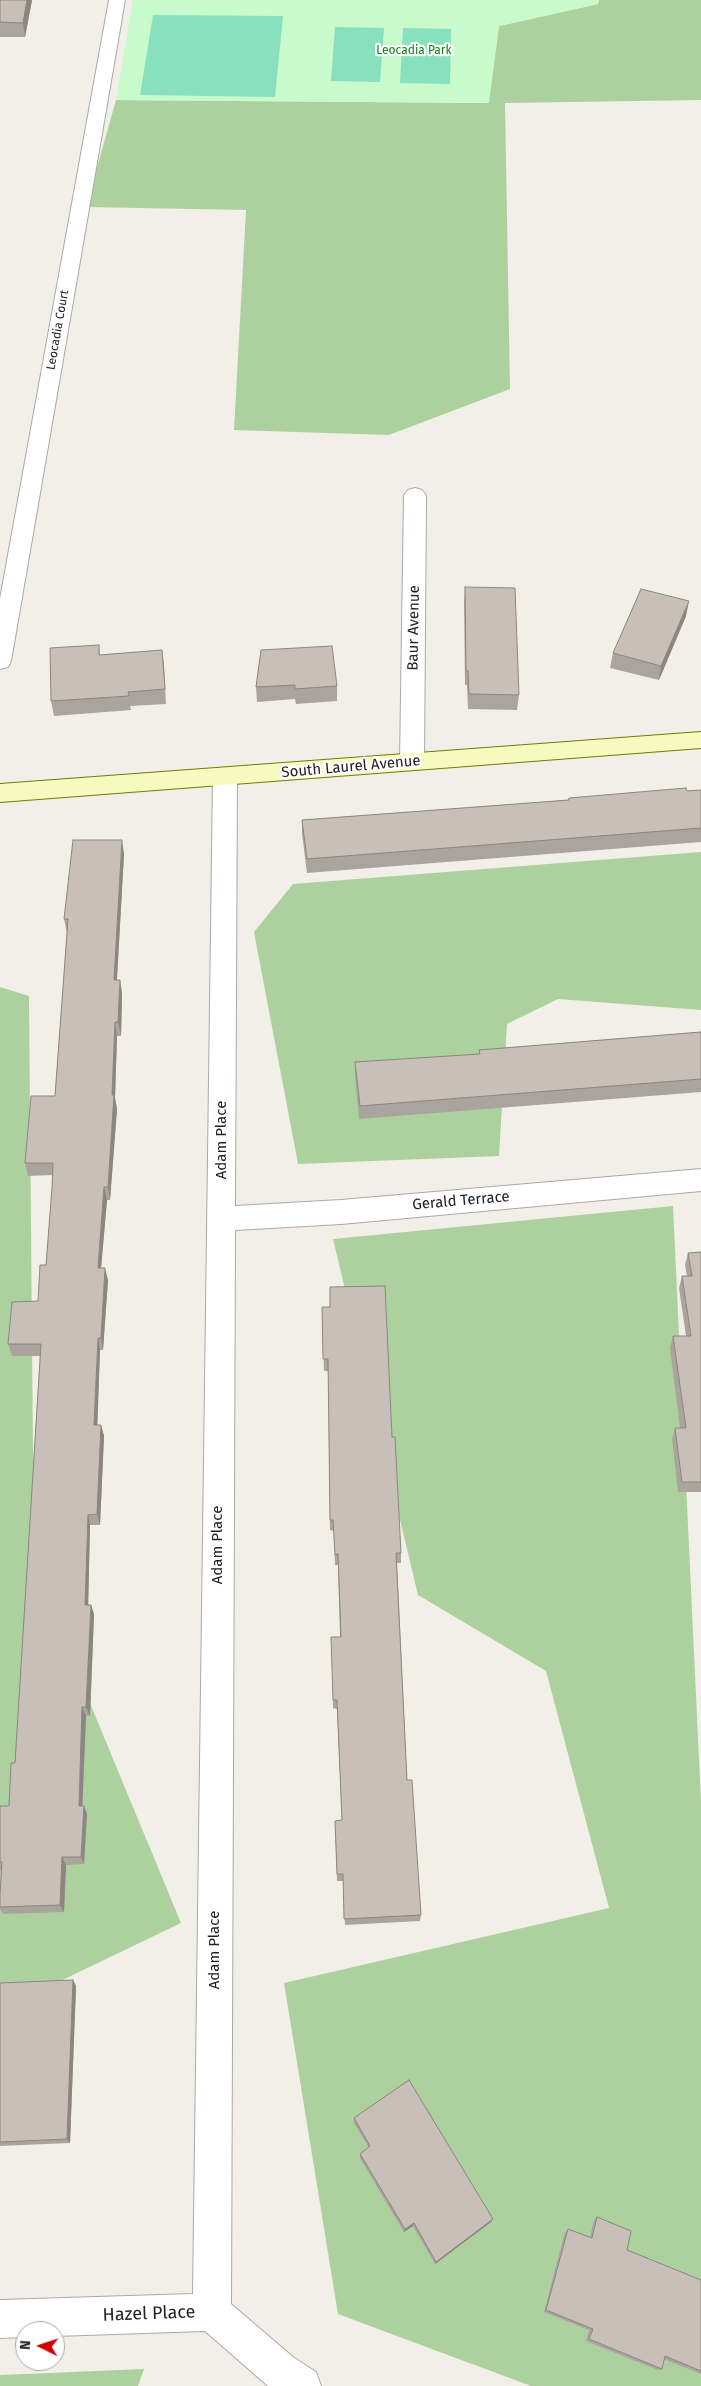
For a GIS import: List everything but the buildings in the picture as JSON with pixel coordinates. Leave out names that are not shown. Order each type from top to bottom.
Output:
[{"type":"street","name":"Leocadia Court","points":[[0,661],[116,0]]},
{"type":"street","name":"Baur Avenue","points":[[412,762],[415,495]]},
{"type":"street","name":"South Laurel Avenue","points":[[0,793],[701,740]]},
{"type":"street","name":"Adam Place","points":[[212,2312],[224,777]]},
{"type":"street","name":"Gerald Terrace","points":[[221,1219],[350,1211],[701,1180]]},
{"type":"street","name":"Hazel Place","points":[[0,2319],[212,2312],[278,2371],[302,2386]]},
{"type":"green space","name":"Leocadia Park","points":[[133,0],[599,0],[598,4],[499,26],[489,103],[116,100]]},
{"type":"green space","points":[[599,0],[701,0],[701,100],[505,103],[510,389],[389,435],[234,430],[246,210],[86,207],[116,100],[488,103],[499,26],[598,4]]},
{"type":"green space","points":[[153,15],[283,16],[275,97],[140,95]]},
{"type":"green space","points":[[335,27],[384,28],[380,82],[331,81]]},
{"type":"green space","points":[[403,28],[451,29],[450,84],[400,83]]},
{"type":"green space","points":[[701,852],[701,1010],[558,999],[507,1024],[499,1156],[298,1164],[254,932],[293,884]]},
{"type":"green space","points":[[0,987],[29,996],[34,1568],[181,1923],[0,2010]]},
{"type":"green space","points":[[673,1206],[701,1802],[701,2386],[531,2386],[338,2314],[284,1983],[609,1908],[546,1671],[418,1595],[333,1239]]},
{"type":"green space","points":[[144,2369],[138,2386],[0,2386],[0,2375]]}]
